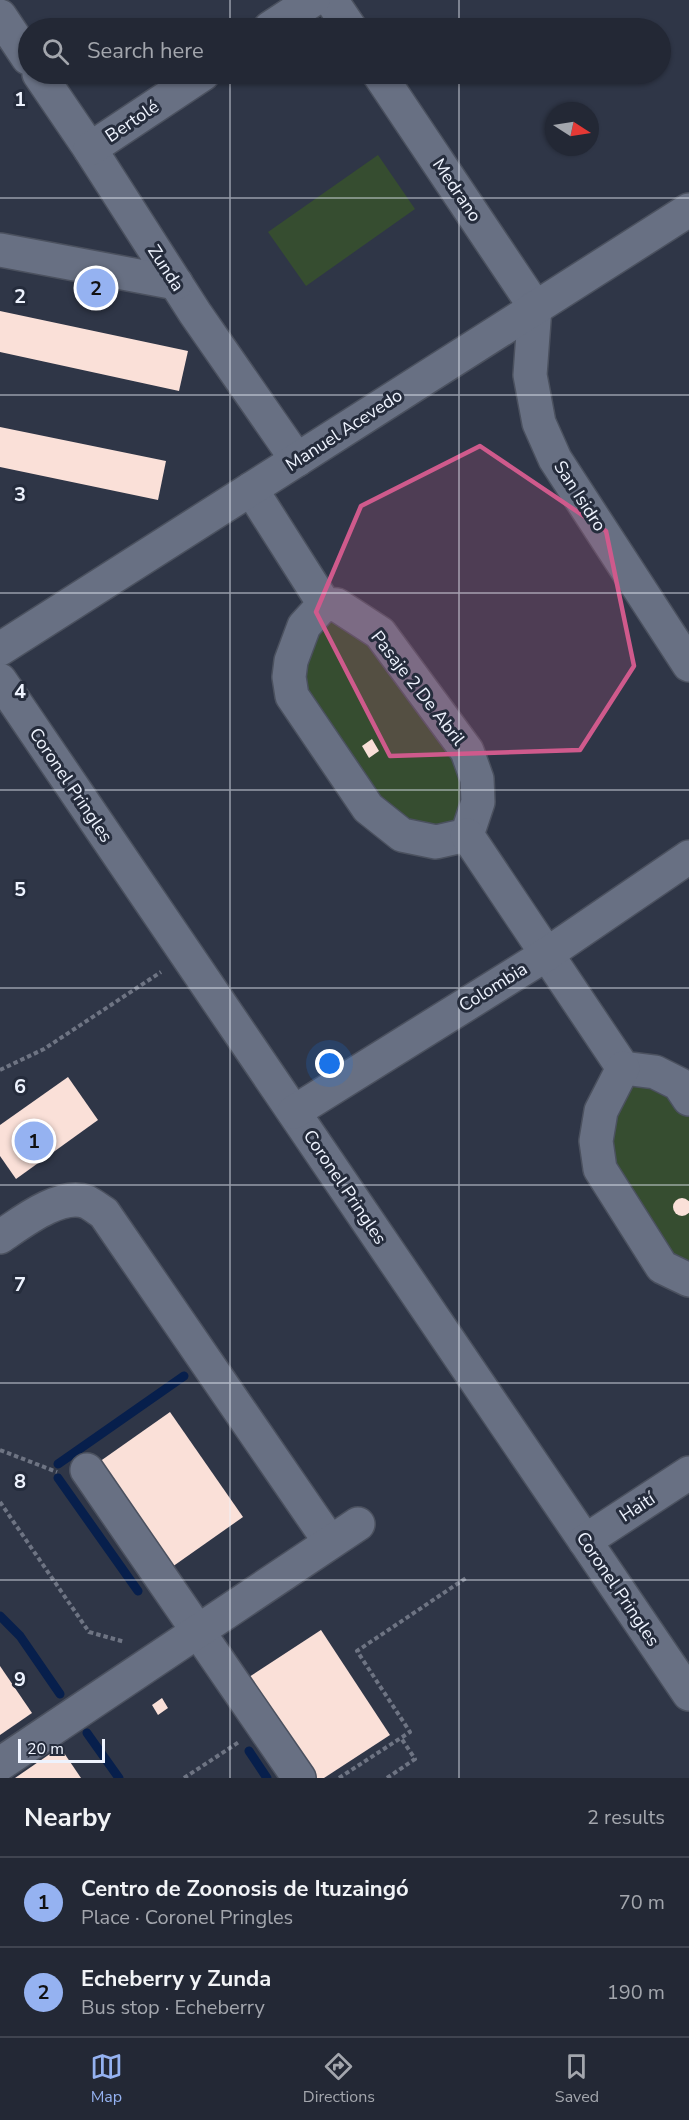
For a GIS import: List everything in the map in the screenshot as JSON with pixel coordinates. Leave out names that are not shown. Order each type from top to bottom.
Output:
[{"type":"street","points":[[285,18],[313,0]]},
{"type":"street","points":[[331,0],[343,18]]},
{"type":"street","points":[[0,16],[18,43]]},
{"type":"street","name":"Zunda","points":[[46,84],[176,283],[297,460]]},
{"type":"street","name":"Bertolé","points":[[90,149],[188,84]]},
{"type":"street","name":"Medrano","points":[[386,84],[535,307]]},
{"type":"street","name":"Manuel Acevedo","points":[[0,649],[689,210]]},
{"type":"street","points":[[0,250],[176,283]]},
{"type":"street","name":"San Isidro","points":[[535,307],[530,375],[539,423],[555,459],[689,665]]},
{"type":"street","points":[[251,489],[324,604],[304,626],[291,661],[289,676],[292,696],[368,808],[402,835],[436,842],[467,835],[623,1068],[655,1072],[679,1084],[689,1099]]},
{"type":"street","name":"Pasaje 2 De Abril","points":[[324,604],[337,605],[380,633],[466,751],[477,779],[478,802],[467,835]]},
{"type":"street","name":"Coronel Pringles","points":[[0,680],[689,1694]]},
{"type":"street","name":"Colombia","points":[[294,1112],[547,954],[689,857]]},
{"type":"street","points":[[623,1068],[601,1110],[596,1141],[600,1169],[662,1267],[689,1280]]},
{"type":"street","points":[[0,1237],[45,1207],[66,1202],[86,1202],[104,1213],[330,1542]]},
{"type":"street","points":[[87,1470],[299,1778]]},
{"type":"street","name":"Haití","points":[[585,1541],[689,1473]]},
{"type":"street","points":[[0,1764],[358,1524]]},
{"type":"path","points":[[0,1070],[45,1049],[187,955]]},
{"type":"path","points":[[0,1450],[56,1472],[87,1470]]},
{"type":"path","points":[[0,1503],[89,1632],[163,1653]]},
{"type":"path","points":[[339,1778],[410,1732],[357,1652],[466,1578]]},
{"type":"path","points":[[387,1778],[415,1759],[400,1738]]},
{"type":"path","points":[[184,1778],[243,1740]]},
{"type":"highlighted area","points":[[480,446],[606,531],[634,666],[580,750],[390,756],[316,612],[361,506]]},
{"type":"green space","points":[[378,155],[415,209],[306,286],[268,232]]},
{"type":"green space","points":[[337,605],[467,751],[467,835],[402,835],[289,677]]},
{"type":"green space","points":[[623,1068],[689,1099],[689,1280],[600,1169]]},
{"type":"building","points":[[0,311],[188,351],[179,391],[0,352]]},
{"type":"building","points":[[0,427],[166,461],[158,500],[0,467]]},
{"type":"building","points":[[372,739],[379,751],[369,758],[362,746]]},
{"type":"building","points":[[68,1077],[98,1120],[16,1179],[0,1156],[0,1125]]},
{"type":"building","points":[[682,1198],[688,1201],[690,1210],[688,1213],[682,1216],[676,1213],[673,1207],[676,1201]]},
{"type":"building","points":[[170,1412],[243,1517],[172,1567],[99,1462]]},
{"type":"building","points":[[321,1630],[390,1735],[324,1778],[316,1778],[249,1677]]},
{"type":"building","points":[[0,1666],[32,1713],[0,1735]]},
{"type":"building","points":[[162,1698],[168,1708],[158,1715],[152,1705]]},
{"type":"building","points":[[60,1747],[81,1778],[15,1778]]},
{"type":"waterway","points":[[58,1464],[184,1376]]},
{"type":"waterway","points":[[58,1478],[138,1591]]},
{"type":"waterway","points":[[0,1616],[20,1636],[60,1694]]},
{"type":"waterway","points":[[87,1733],[119,1778]]},
{"type":"waterway","points":[[249,1751],[267,1778]]},
{"type":"place","name":"Echeberry y Zunda","points":[[96,288]]},
{"type":"place","name":"Centro de Zoonosis de Ituzaingó","points":[[34,1141]]}]
